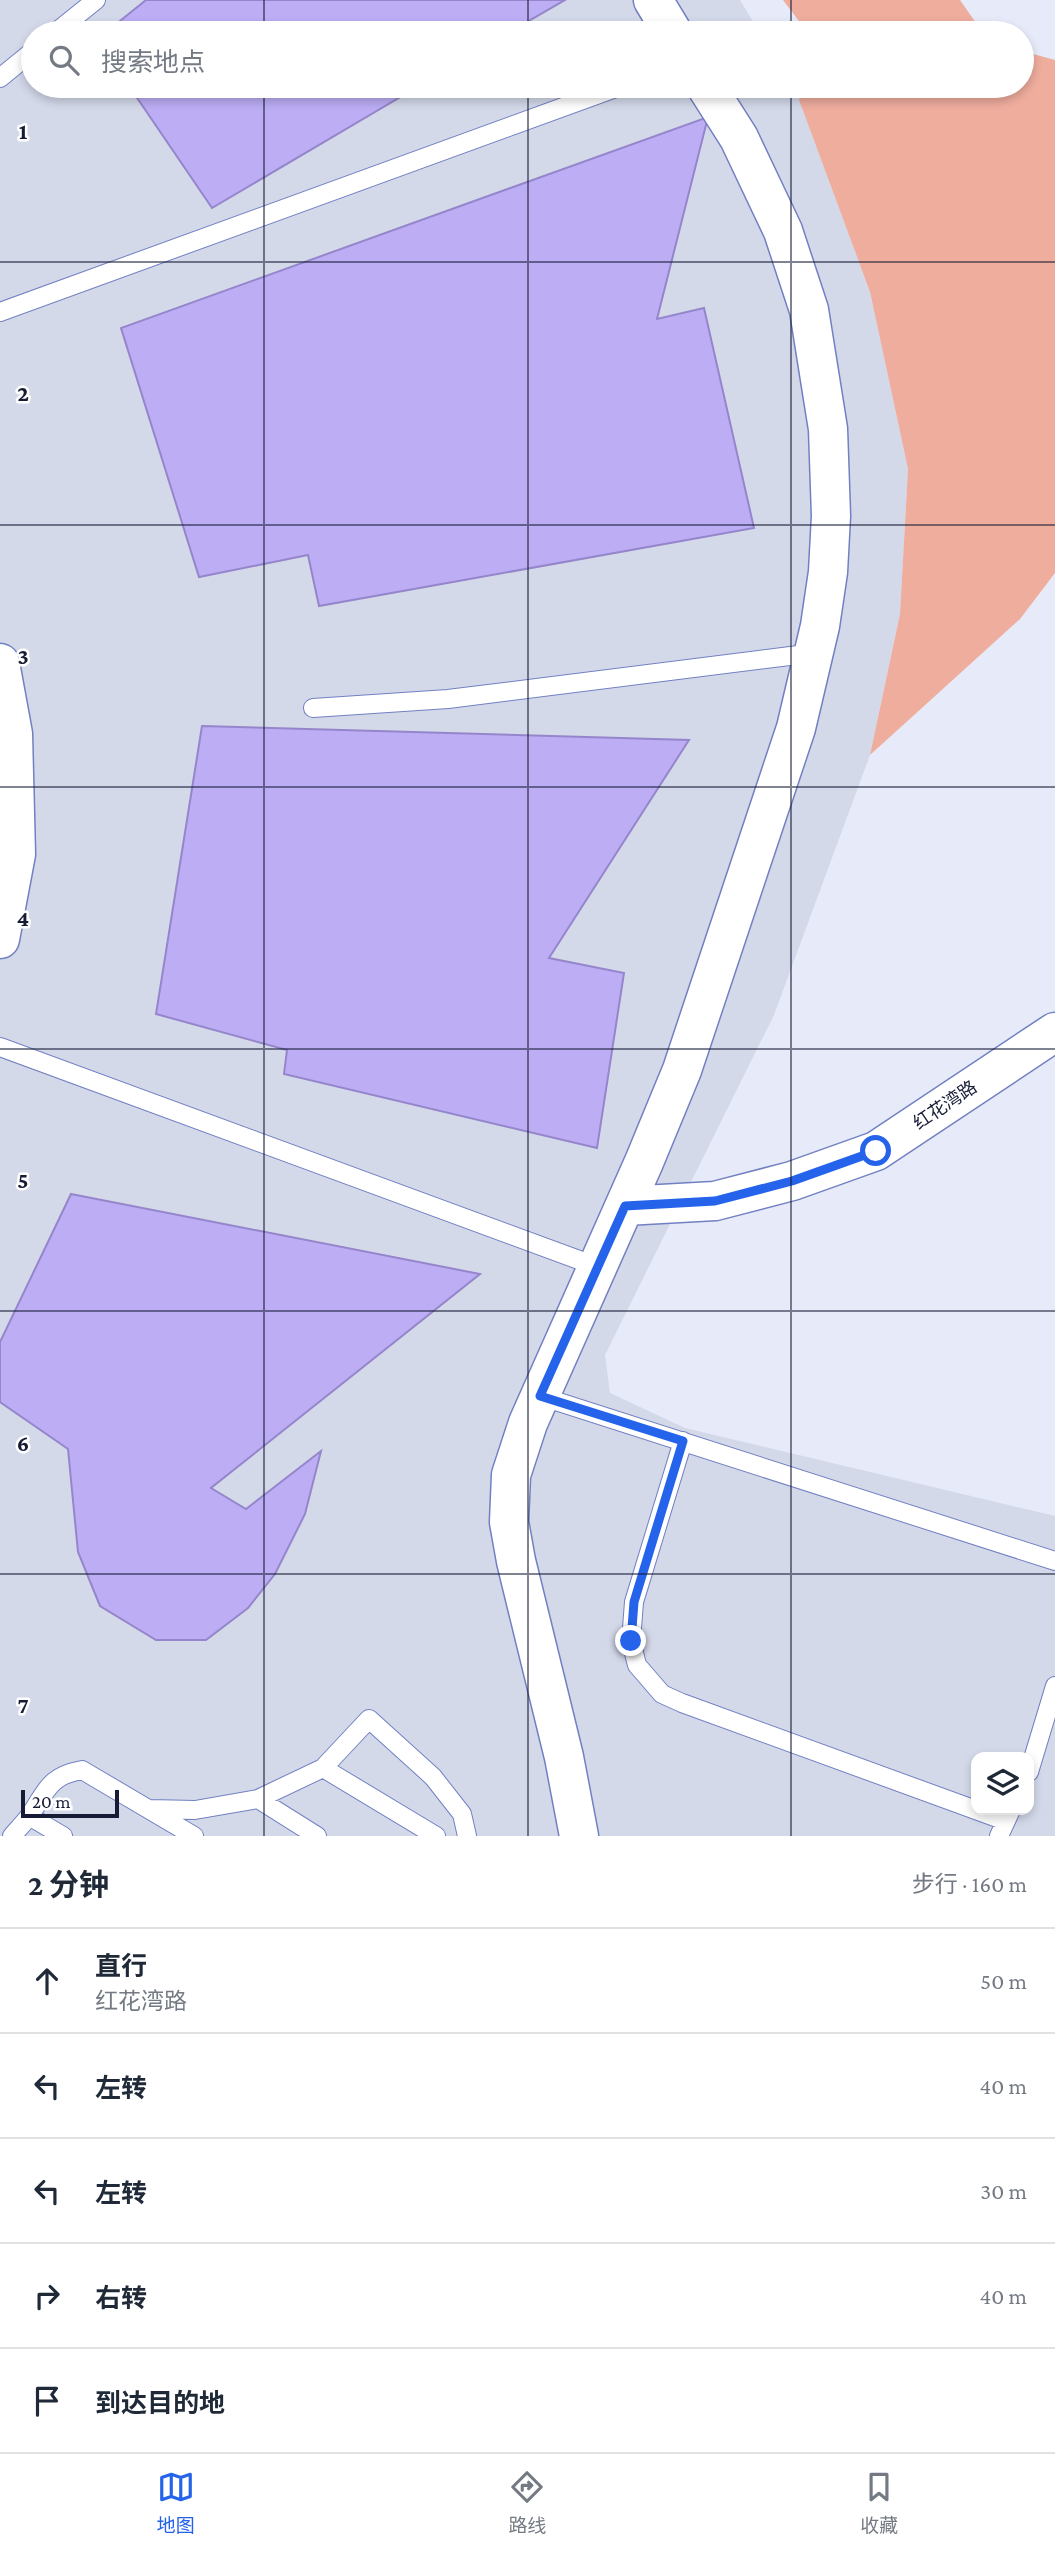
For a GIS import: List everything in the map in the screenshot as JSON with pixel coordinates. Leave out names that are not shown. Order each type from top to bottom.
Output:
[{"type":"street","points":[[653,0],[666,21]]},
{"type":"street","points":[[579,1836],[564,1757],[529,1620],[509,1522],[511,1475],[528,1423],[625,1206],[682,1070],[796,728],[814,653],[828,572],[831,516],[828,429],[810,310],[783,231],[739,138],[714,98]]},
{"type":"street","points":[[0,663],[13,734],[16,854],[0,939]]},
{"type":"street","name":"红花湾路","points":[[625,1206],[715,1201],[792,1181],[876,1151],[1055,1032]]},
{"type":"lane","points":[[70,21],[96,0]]},
{"type":"lane","points":[[0,78],[21,61]]},
{"type":"lane","points":[[0,312],[588,98]]},
{"type":"lane","points":[[313,708],[447,699],[814,653]]},
{"type":"lane","points":[[0,1047],[598,1267]]},
{"type":"lane","points":[[540,1396],[1055,1561]]},
{"type":"lane","points":[[683,1441],[634,1602],[631,1641],[637,1665],[662,1694],[682,1703],[1006,1822]]},
{"type":"lane","points":[[1034,1755],[1055,1686]]},
{"type":"lane","points":[[149,1810],[195,1811],[258,1799],[323,1768],[369,1719],[433,1777],[462,1814],[467,1836]]},
{"type":"lane","points":[[323,1768],[436,1836]]},
{"type":"lane","points":[[12,1836],[29,1816],[48,1785],[64,1773],[82,1770],[194,1836]]},
{"type":"lane","points":[[258,1799],[317,1836]]},
{"type":"lane","points":[[29,1816],[63,1836]]},
{"type":"shaded area","points":[[0,0],[740,0],[753,21],[21,21],[21,98],[798,98],[870,292],[908,469],[900,614],[870,755],[774,1015],[605,1355],[610,1393],[685,1428],[1055,1516],[1055,1836],[0,1836]]},
{"type":"shaded area","points":[[783,0],[960,0],[975,21],[799,21]]},
{"type":"shaded area","points":[[1034,54],[1055,60],[1055,573],[1020,619],[870,755],[900,614],[908,469],[870,292],[799,100],[1034,98]]},
{"type":"building","points":[[146,0],[565,0],[529,21],[120,21]]},
{"type":"building","points":[[137,98],[399,98],[212,208]]},
{"type":"building","points":[[708,117],[657,319],[704,308],[754,528],[319,606],[308,555],[199,577],[121,328]]},
{"type":"building","points":[[202,726],[689,740],[549,958],[624,973],[597,1148],[284,1074],[287,1050],[156,1014]]},
{"type":"building","points":[[71,1194],[480,1274],[211,1488],[246,1509],[321,1451],[305,1514],[275,1574],[248,1608],[206,1640],[156,1640],[100,1606],[78,1552],[68,1449],[0,1402],[0,1342]]},
{"type":"route","points":[[631,1641],[634,1602],[683,1441],[540,1396],[625,1206],[715,1201],[792,1181],[876,1151]]}]
